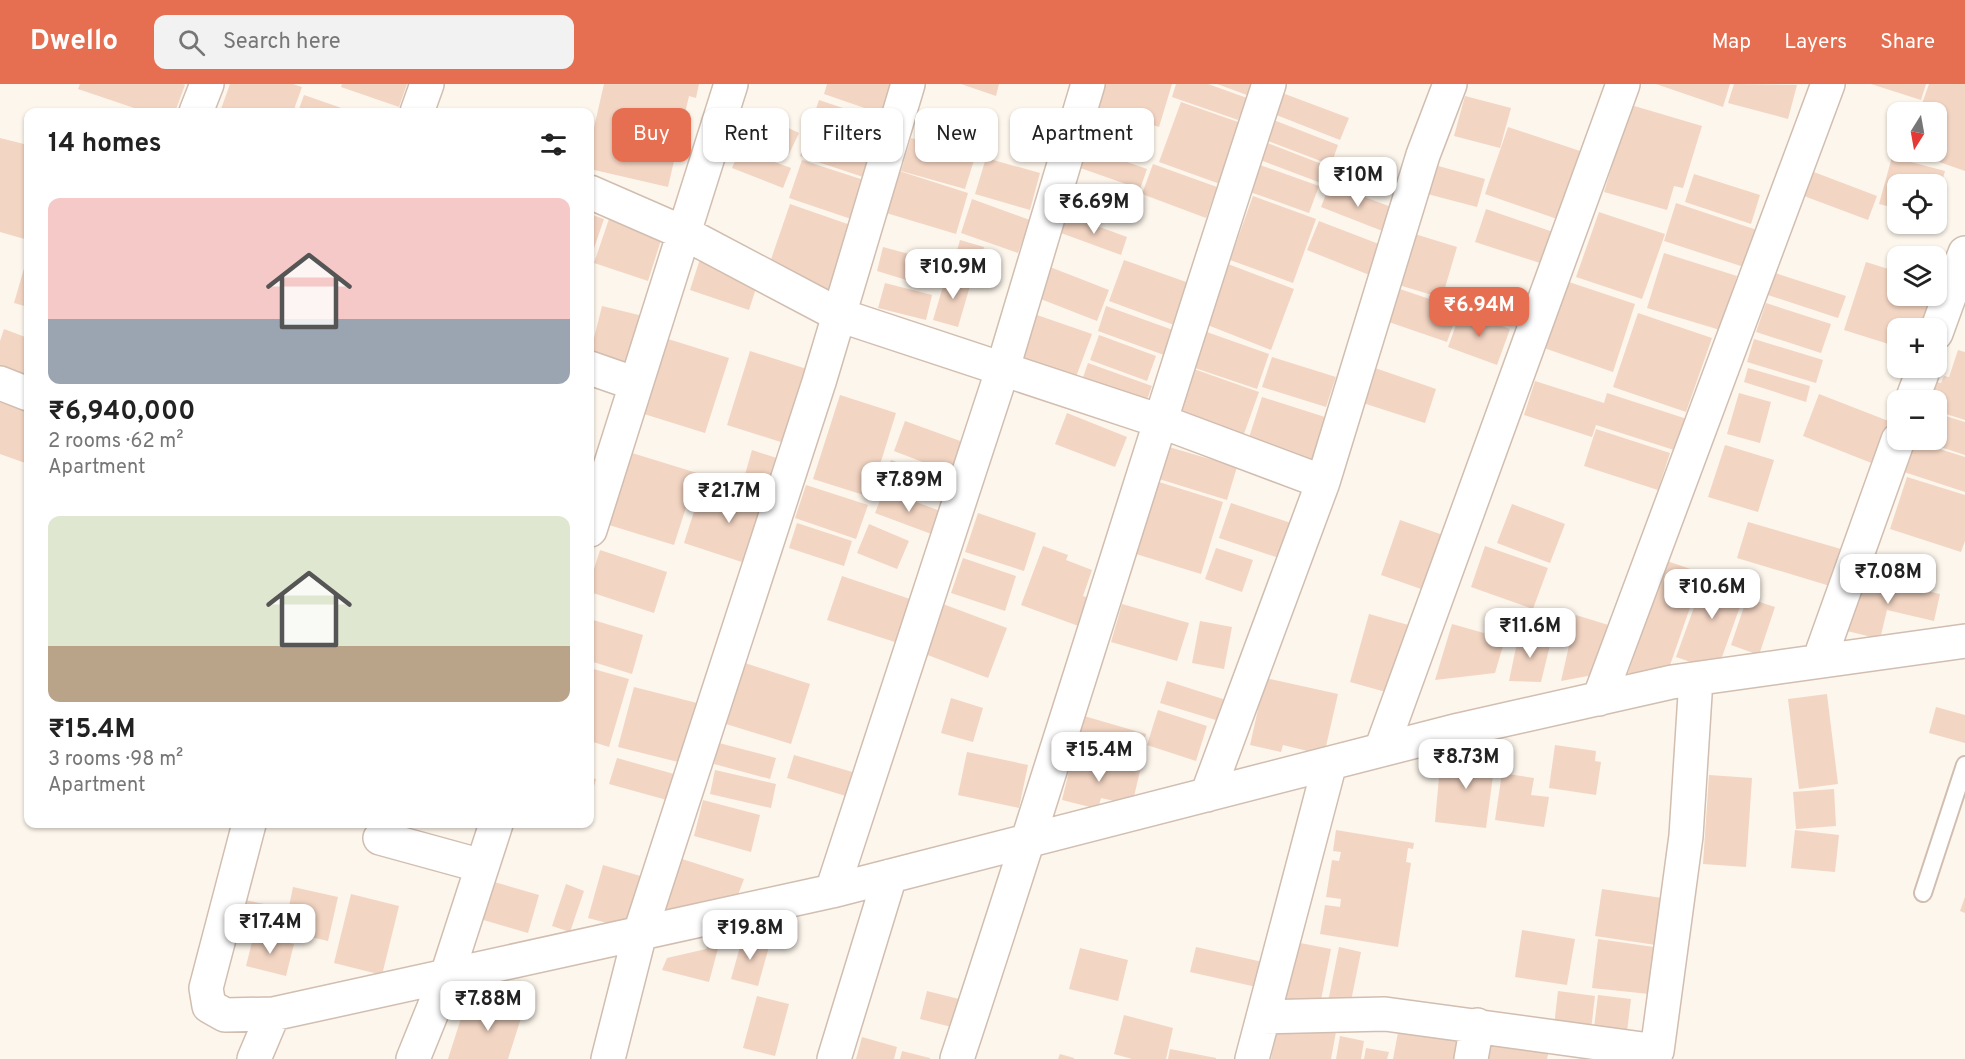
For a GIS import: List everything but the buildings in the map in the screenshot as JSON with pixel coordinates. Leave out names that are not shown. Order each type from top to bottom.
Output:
[{"type":"street","points":[[198,108],[207,84]]},
{"type":"street","points":[[418,108],[427,84]]},
{"type":"street","points":[[594,517],[731,84]]},
{"type":"street","points":[[608,1059],[640,933],[839,315],[908,84]]},
{"type":"street","points":[[831,891],[1003,368],[1088,84]]},
{"type":"street","points":[[957,1059],[1030,840],[1160,421],[1269,84]]},
{"type":"street","points":[[1207,795],[1323,482],[1423,155],[1450,84]]},
{"type":"street","points":[[1381,750],[1623,84]]},
{"type":"street","points":[[1599,699],[1828,84]]},
{"type":"street","points":[[594,194],[684,233],[839,315],[1160,421],[1323,482]]},
{"type":"street","points":[[1941,318],[1965,253]]},
{"type":"street","points":[[594,369],[636,384]]},
{"type":"street","points":[[0,383],[24,392]]},
{"type":"street","points":[[1819,661],[1894,450]]},
{"type":"street","points":[[248,828],[206,988],[209,1006],[225,1015],[273,1014],[831,891],[1381,750],[1599,699],[1696,679],[1965,641]]},
{"type":"street","points":[[1263,1017],[1385,1014],[1477,1025],[1610,1052],[1657,1051],[1686,836],[1696,679]]},
{"type":"street","points":[[1252,1059],[1330,763]]},
{"type":"street","points":[[413,1059],[447,975],[495,828]]},
{"type":"street","points":[[380,838],[483,866]]},
{"type":"street","points":[[834,1059],[890,876]]},
{"type":"street","points":[[254,1059],[273,1014]]},
{"type":"street","points":[[1471,1059],[1477,1025]]},
{"type":"lane","points":[[1923,893],[1965,765]]}]
